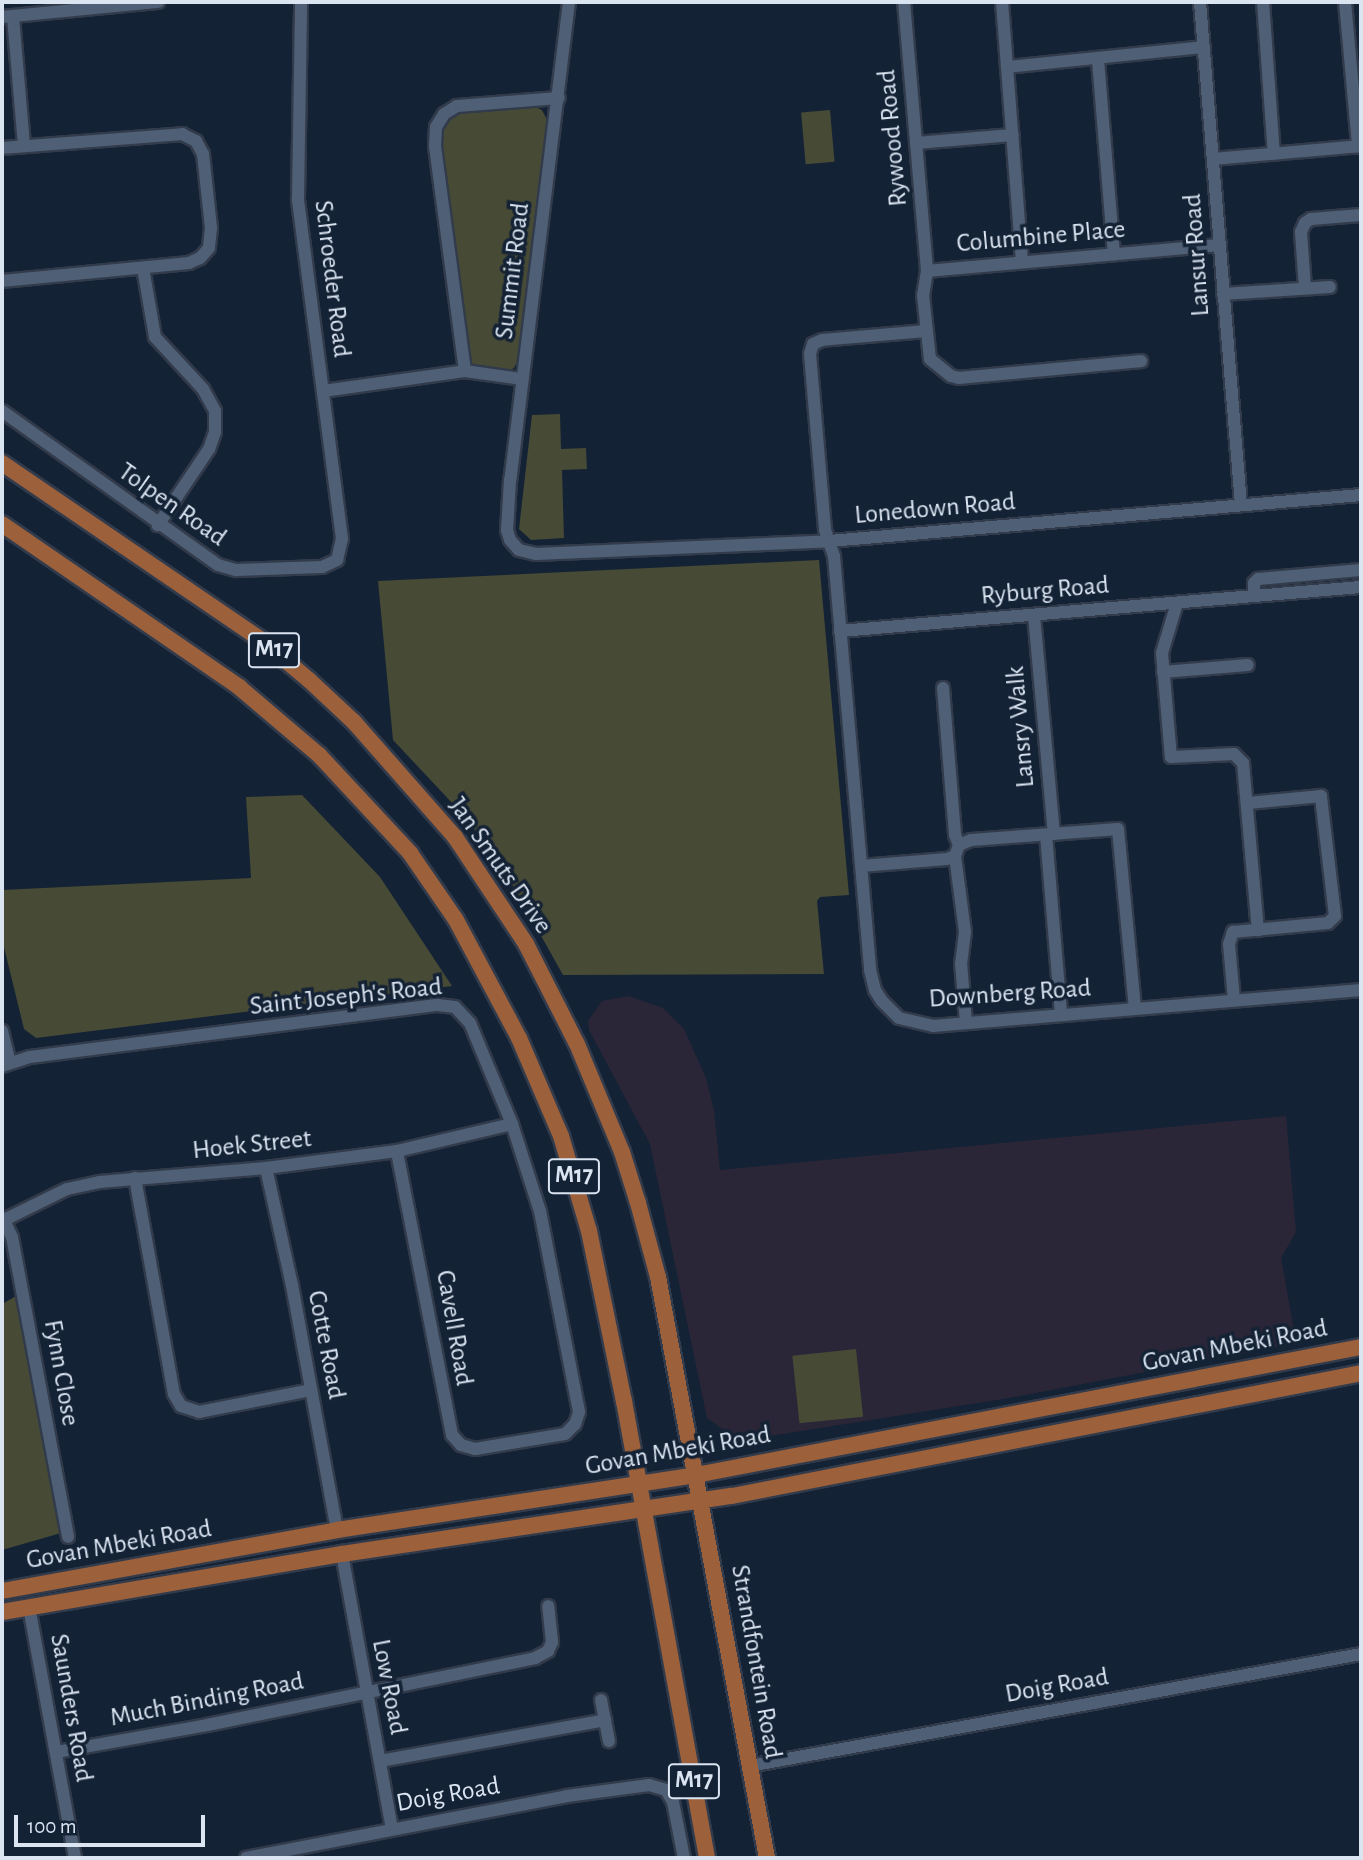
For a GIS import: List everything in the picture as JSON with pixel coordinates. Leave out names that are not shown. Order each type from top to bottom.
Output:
[{"type":"main road","name":"Jan Smuts Drive","points":[[2,463],[260,639],[309,680],[410,783],[485,879],[526,944],[565,1018],[622,1152],[658,1277],[696,1475]]},
{"type":"main road","name":"M17","points":[[2,524],[239,687],[278,719],[371,808],[410,853],[456,920],[519,1038],[561,1136],[595,1257],[640,1485],[707,1858]]},
{"type":"main road","name":"Govan Mbeki Road","points":[[2,1591],[337,1530],[696,1475],[1361,1347]]},
{"type":"main road","name":"Govan Mbeki Road","points":[[2,1612],[342,1555],[701,1501],[930,1460],[1361,1373]]},
{"type":"main road","name":"Strandfontein Road","points":[[696,1475],[767,1858]]},
{"type":"street","points":[[24,146],[8,17],[125,3],[158,2]]},
{"type":"street","name":"Schroeder Road","points":[[301,2],[298,199],[342,539],[337,560]]},
{"type":"street","name":"Summit Road","points":[[514,546],[508,535],[507,521],[569,2]]},
{"type":"street","name":"Rywood Road","points":[[904,2],[927,271]]},
{"type":"street","points":[[1002,2],[1022,261]]},
{"type":"street","name":"Lansur Road","points":[[1200,2],[1241,505]]},
{"type":"street","points":[[1263,2],[1274,154]]},
{"type":"street","points":[[1213,159],[1360,146],[1345,2]]},
{"type":"street","points":[[1007,67],[1098,60],[1204,47]]},
{"type":"street","points":[[1098,60],[1114,254]]},
{"type":"street","points":[[465,371],[435,146],[436,127],[444,114],[457,106],[558,98]]},
{"type":"street","points":[[2,148],[182,134],[196,141],[203,154],[211,244],[200,258],[189,264],[2,281]]},
{"type":"street","points":[[916,143],[1013,135]]},
{"type":"street","points":[[1305,288],[1301,232],[1305,223],[1311,219],[1361,215]]},
{"type":"street","name":"Columbine Place","points":[[1141,361],[959,378],[951,376],[930,359],[923,295],[927,271],[1219,245]]},
{"type":"street","points":[[143,268],[155,337],[203,388],[215,411],[215,432],[209,449],[158,525]]},
{"type":"street","points":[[1223,294],[1331,287]]},
{"type":"street","points":[[830,541],[825,530],[811,349],[822,340],[926,331]]},
{"type":"street","points":[[323,391],[465,371],[523,379]]},
{"type":"street","name":"Tolpen Road","points":[[2,411],[158,525],[218,565],[231,569],[322,567],[337,560]]},
{"type":"street","name":"Lonedown Road","points":[[514,546],[536,554],[830,541],[1361,495]]},
{"type":"street","name":"Downberg Road","points":[[830,541],[834,556],[870,970],[875,990],[890,1011],[908,1022],[933,1026],[1361,989]]},
{"type":"street","points":[[1254,596],[1254,583],[1258,579],[1361,570]]},
{"type":"street","name":"Ryburg Road","points":[[840,631],[1361,587]]},
{"type":"street","points":[[1177,603],[1163,649],[1171,757],[1238,756],[1245,767],[1258,930]]},
{"type":"street","name":"Lansry Walk","points":[[1034,615],[1061,1014]]},
{"type":"street","points":[[1163,672],[1248,665]]},
{"type":"street","points":[[943,688],[965,932],[961,963],[966,1023]]},
{"type":"street","points":[[1234,1000],[1229,937],[1234,932],[1328,923],[1334,919],[1321,796],[1248,803]]},
{"type":"street","points":[[861,866],[947,859],[971,840],[1118,829],[1135,1008]]},
{"type":"street","name":"Saint Joseph's Road","points":[[6,1064],[446,1005],[461,1012],[470,1023],[513,1125],[540,1211],[554,1271],[579,1412],[575,1424],[565,1434],[524,1442]]},
{"type":"street","points":[[2,1031],[6,1064]]},
{"type":"street","name":"Hoek Street","points":[[3,1221],[67,1189],[135,1178],[266,1168],[397,1152],[513,1125]]},
{"type":"street","name":"Cavell Road","points":[[397,1152],[452,1435],[461,1445],[475,1449],[524,1442]]},
{"type":"street","name":"Cotte Road","points":[[266,1168],[337,1530]]},
{"type":"street","points":[[135,1178],[174,1394],[181,1406],[199,1412],[311,1390]]},
{"type":"street","name":"Fynn Close","points":[[3,1221],[12,1237],[68,1537]]},
{"type":"street","name":"Low Road","points":[[342,1555],[392,1828]]},
{"type":"street","name":"Much Binding Road","points":[[56,1752],[207,1725],[535,1658],[548,1651],[552,1642],[548,1605]]},
{"type":"street","name":"Saunders Road","points":[[29,1607],[75,1858]]},
{"type":"street","name":"Doig Road","points":[[760,1764],[1361,1654]]},
{"type":"street","points":[[601,1700],[609,1741]]},
{"type":"street","points":[[380,1760],[605,1720]]},
{"type":"street","name":"Doig Road","points":[[246,1858],[567,1796],[649,1785],[660,1787],[673,1802],[684,1858]]},
{"type":"shaded area","points":[[628,996],[663,1008],[684,1029],[706,1078],[714,1110],[720,1170],[1286,1116],[1296,1232],[1281,1258],[1294,1330],[1281,1346],[1009,1398],[739,1441],[707,1418],[650,1144],[589,1030],[588,1021],[602,1001]]},
{"type":"green space","points":[[533,106],[542,110],[547,120],[520,357],[514,368],[506,372],[475,367],[469,360],[440,138],[442,127],[448,118],[458,112]]},
{"type":"green space","points":[[830,110],[835,162],[806,164],[801,113]]},
{"type":"green space","points":[[560,414],[561,449],[586,448],[587,469],[562,470],[564,538],[531,540],[519,529],[532,415]]},
{"type":"green space","points":[[819,560],[849,895],[820,897],[817,901],[824,974],[563,975],[516,891],[469,821],[393,740],[378,581]]},
{"type":"green space","points":[[302,795],[380,877],[452,986],[36,1038],[24,1029],[2,939],[2,890],[251,878],[246,797]]},
{"type":"green space","points":[[25,1291],[75,1529],[2,1550],[2,1304]]},
{"type":"green space","points":[[856,1349],[863,1417],[799,1423],[792,1356]]}]
